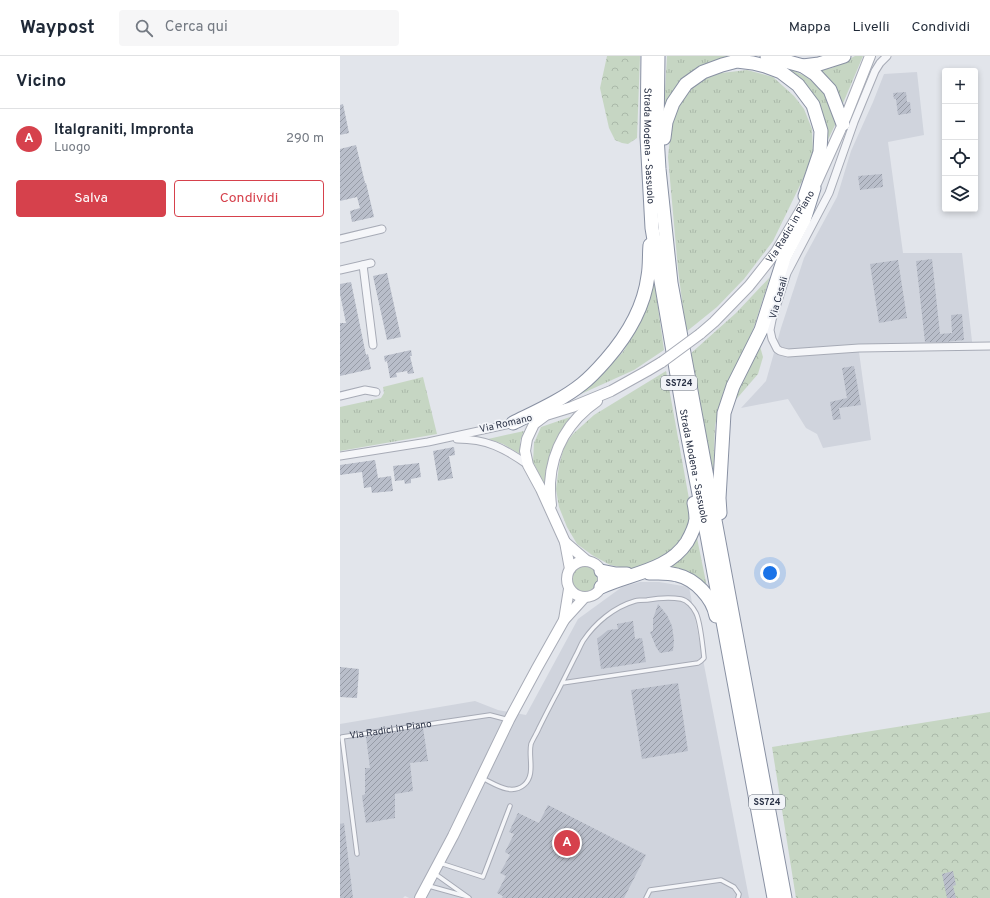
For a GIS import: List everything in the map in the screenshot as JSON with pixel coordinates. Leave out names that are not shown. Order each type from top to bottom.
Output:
[{"type":"highway","name":"Strada Modena - Sassuolo","points":[[648,56],[647,137],[652,228],[685,422],[742,703]]},
{"type":"highway","name":"Strada Modena - Sassuolo","points":[[658,56],[657,136],[671,283],[717,531],[742,703]]},
{"type":"highway","points":[[767,56],[803,66],[815,74],[830,90],[843,124]]},
{"type":"highway","points":[[803,66],[819,64],[844,56]]},
{"type":"highway","points":[[659,169],[666,122],[673,103],[686,84],[703,72],[737,61],[766,66],[781,72],[798,85],[813,105],[821,131],[820,152],[797,217]]},
{"type":"highway","points":[[723,568],[719,498],[724,413],[733,386],[761,330],[784,258],[804,220],[814,188]]},
{"type":"highway","points":[[513,423],[564,396],[583,383],[599,368],[618,346],[633,323],[642,300],[648,276],[652,228]]},
{"type":"highway","points":[[601,587],[658,567],[671,559],[682,548],[691,535],[696,518],[685,422]]},
{"type":"highway","points":[[601,571],[616,574],[666,573],[678,575],[690,581],[700,589],[708,598],[715,611],[730,686],[742,703]]},
{"type":"highway","name":"SS724","points":[[742,703],[774,898]]},
{"type":"highway","name":"SS724","points":[[742,703],[784,898]]},
{"type":"street","name":"Via Radici in Piano","points":[[662,362],[714,322],[749,286],[776,252],[814,188],[843,124],[870,56]]},
{"type":"street","name":"Via Casali","points":[[887,56],[875,71],[854,122],[829,193],[787,273],[772,320],[770,330],[772,339],[777,349],[788,353],[859,348],[990,346]]},
{"type":"street","points":[[340,239],[382,229]]},
{"type":"street","points":[[340,270],[371,263]]},
{"type":"street","points":[[363,265],[373,345]]},
{"type":"street","name":"Via Romano","points":[[340,456],[445,438],[546,415],[572,407],[611,391],[647,372],[662,362]]},
{"type":"street","points":[[340,396],[365,390],[376,392]]},
{"type":"street","points":[[551,509],[550,484],[552,467],[557,449],[565,434],[577,419],[591,405],[611,391]]},
{"type":"street","points":[[546,415],[534,424],[527,439],[525,451],[528,465],[551,509],[565,542],[570,568]]},
{"type":"street","points":[[445,438],[468,439],[486,442],[515,456],[528,465]]},
{"type":"street","points":[[565,542],[587,561]]},
{"type":"street","points":[[420,898],[453,836],[509,720],[564,620],[584,598],[594,595],[601,587],[603,576],[601,571],[598,566],[587,561],[577,562],[570,568],[566,579],[569,590],[573,594],[584,598]]},
{"type":"street","points":[[564,620],[569,590]]},
{"type":"lane","points":[[481,777],[509,790],[515,790],[525,784],[529,777],[530,771],[531,744],[583,641],[608,614],[619,607],[635,601],[659,598],[683,599],[696,613],[699,622],[704,658],[698,663],[562,683]]},
{"type":"lane","name":"Via Radici in Piano","points":[[357,854],[342,737],[490,715],[509,720]]},
{"type":"lane","points":[[438,863],[482,877],[510,806]]},
{"type":"lane","points":[[433,873],[469,897]]},
{"type":"lane","points":[[646,898],[650,890],[721,880],[734,887],[739,894],[738,898]]},
{"type":"lane","points":[[427,885],[469,897]]},
{"type":"shaded area","points":[[917,72],[924,135],[888,142],[903,253],[962,253],[973,350],[859,352],[871,440],[823,448],[817,434],[806,428],[788,399],[741,408],[766,381],[781,328],[804,258],[837,197],[851,151],[884,74]]},
{"type":"shaded area","points":[[640,582],[659,582],[689,587],[749,898],[409,898],[405,896],[403,898],[340,898],[340,724],[475,701],[498,710],[526,715],[578,619],[622,587]]},
{"type":"green space","points":[[607,56],[640,56],[637,138],[628,144],[615,140],[609,128],[600,88]]},
{"type":"green space","points":[[667,56],[732,56],[699,67],[678,83],[664,109]]},
{"type":"green space","points":[[855,56],[863,56],[841,108],[817,71],[832,68]]},
{"type":"green space","points":[[770,64],[788,68],[805,76],[820,87],[829,100],[836,123],[824,148],[817,109]]},
{"type":"green space","points":[[747,70],[773,77],[794,96],[804,109],[812,129],[813,152],[804,177],[773,241],[744,279],[717,307],[686,332],[678,269],[668,157],[671,129],[676,109],[693,87],[713,74]]},
{"type":"green space","points":[[770,277],[753,330],[723,393],[715,425],[713,483],[689,355],[736,313]]},
{"type":"green space","points":[[654,279],[664,350],[634,370],[572,398],[597,378],[623,352],[640,322]]},
{"type":"green space","points":[[759,343],[763,357],[758,374],[733,403]]},
{"type":"green space","points":[[666,371],[691,510],[686,531],[673,550],[650,565],[629,569],[610,565],[592,555],[577,544],[567,527],[559,507],[556,489],[559,466],[564,446],[573,434],[594,415]]},
{"type":"green space","points":[[423,377],[437,434],[340,451],[340,407],[381,398],[384,393],[383,387]]},
{"type":"green space","points":[[573,416],[557,437],[548,462],[545,485],[533,462],[534,443],[541,427]]},
{"type":"green space","points":[[524,431],[520,441],[520,454],[503,444],[488,439]]},
{"type":"green space","points":[[697,538],[708,592],[665,570],[677,562]]},
{"type":"green space","points":[[584,565],[590,566],[594,569],[597,573],[597,585],[594,589],[590,592],[584,593],[578,592],[574,589],[571,585],[570,579],[571,573],[574,569],[578,566]]},
{"type":"green space","points":[[990,712],[990,898],[796,898],[772,747]]},
{"type":"building","points":[[906,92],[907,102],[910,102],[911,113],[898,115],[896,99],[894,99],[893,93]]},
{"type":"building","points":[[343,104],[349,133],[340,135],[340,105]]},
{"type":"building","points":[[356,145],[374,217],[352,222],[350,211],[360,208],[357,197],[340,201],[340,149]]},
{"type":"building","points":[[882,174],[883,187],[860,190],[858,176]]},
{"type":"building","points":[[932,259],[940,334],[952,333],[951,315],[962,314],[964,340],[925,342],[916,261]]},
{"type":"building","points":[[898,260],[907,318],[879,323],[870,264]]},
{"type":"building","points":[[387,273],[401,337],[387,340],[373,276]]},
{"type":"building","points":[[351,282],[366,355],[368,354],[371,369],[340,376],[340,323],[346,323],[340,294],[340,284]]},
{"type":"building","points":[[411,350],[412,356],[410,356],[414,373],[408,374],[407,371],[396,373],[397,377],[390,378],[387,361],[385,362],[384,356]]},
{"type":"building","points":[[854,366],[861,405],[839,408],[841,419],[833,420],[830,402],[847,398],[842,368]]},
{"type":"building","points":[[454,447],[455,455],[449,456],[453,478],[438,481],[433,451]]},
{"type":"building","points":[[375,460],[378,478],[391,476],[393,491],[372,493],[371,487],[364,488],[362,472],[340,475],[340,465]]},
{"type":"building","points":[[419,463],[421,477],[411,479],[411,483],[405,484],[404,480],[395,481],[393,466]]},
{"type":"building","points":[[658,604],[667,615],[672,626],[674,640],[673,651],[660,653],[650,632],[653,631],[653,619]]},
{"type":"building","points":[[633,621],[635,639],[642,638],[646,662],[601,669],[597,639],[608,630],[618,629],[617,624]]},
{"type":"building","points":[[340,667],[359,669],[357,698],[340,697]]},
{"type":"building","points":[[678,683],[688,751],[642,759],[631,690]]},
{"type":"building","points":[[423,728],[428,761],[410,763],[413,791],[395,794],[395,818],[366,823],[362,796],[365,794],[365,768],[370,768],[366,737]]},
{"type":"building","points":[[548,805],[646,855],[624,898],[502,898],[503,896],[497,893],[506,876],[500,873],[510,855],[505,852],[514,834],[509,832],[518,813],[539,823]]},
{"type":"building","points":[[344,823],[353,898],[340,898],[340,824]]},
{"type":"building","points":[[953,871],[956,885],[953,886],[956,898],[947,898],[942,874]]},
{"type":"place","name":"Italgraniti, Impronta","points":[[567,843]]}]
